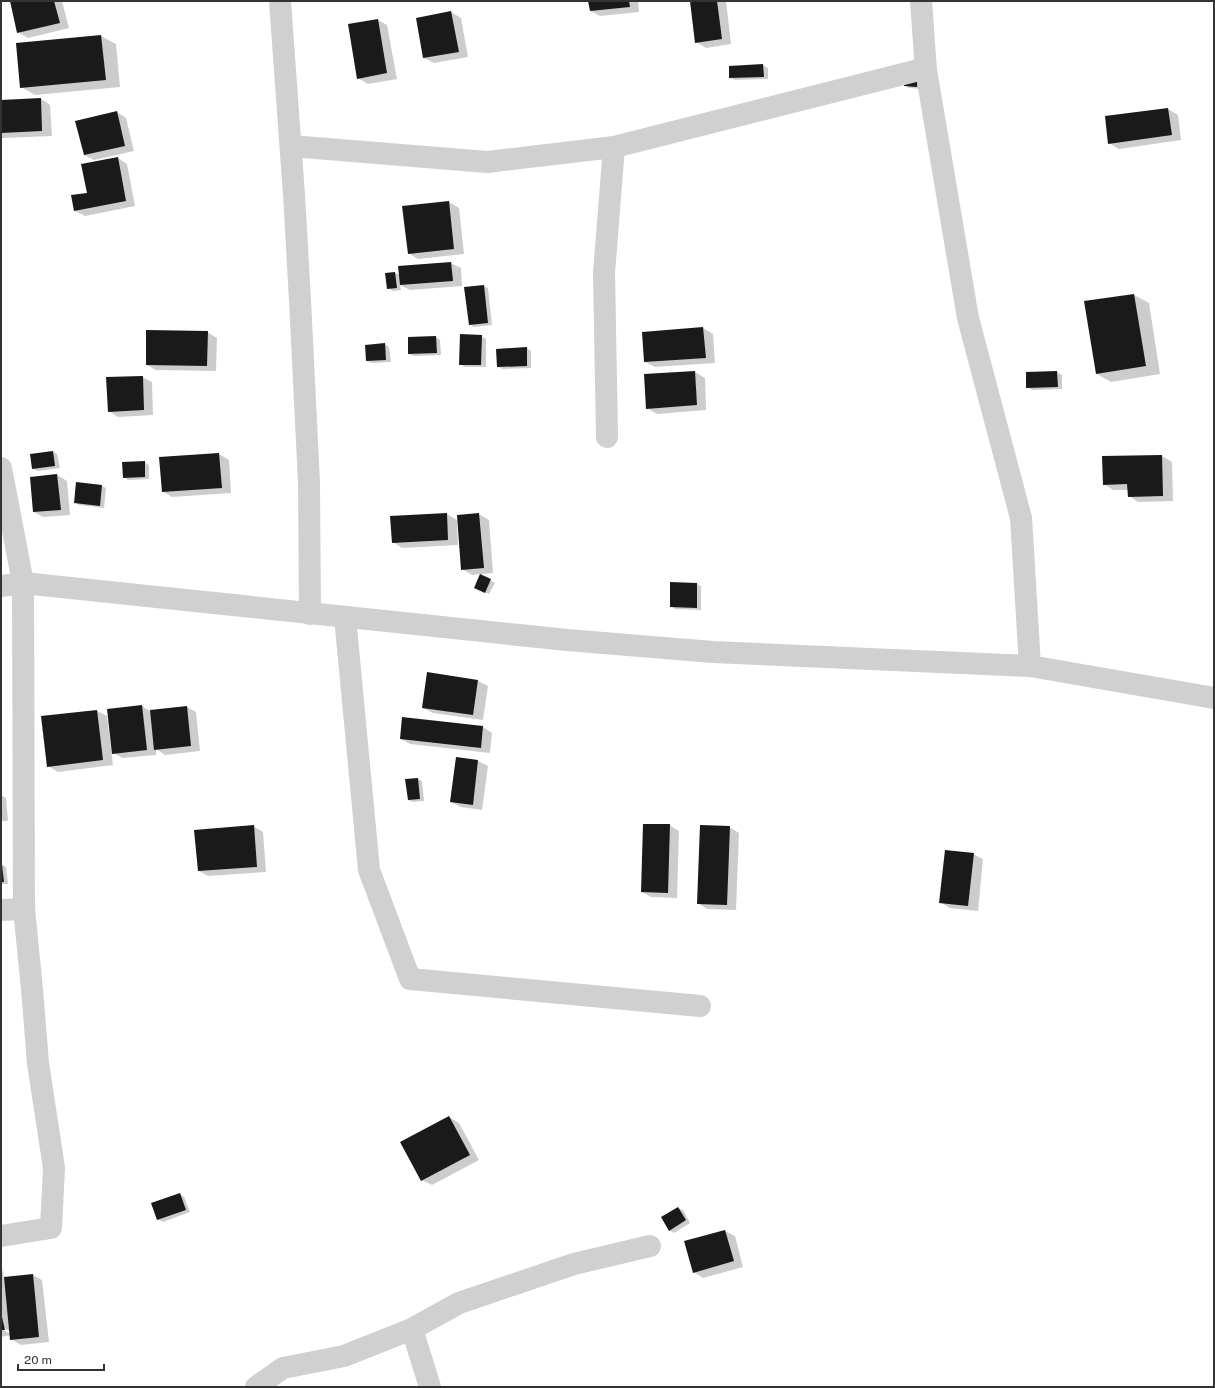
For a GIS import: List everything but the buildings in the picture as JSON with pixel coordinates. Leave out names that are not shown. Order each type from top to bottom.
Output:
[{"type":"street","points":[[280,1],[291,146],[309,474],[310,614]]},
{"type":"street","points":[[921,1],[926,70],[968,318],[1021,518],[1030,666]]},
{"type":"street","points":[[291,146],[487,162],[614,147],[915,71],[926,70]]},
{"type":"street","points":[[607,437],[604,273],[614,147]]},
{"type":"street","points":[[1,468],[24,583],[24,909],[38,1063],[54,1168],[51,1228],[1,1236]]},
{"type":"street","points":[[1,586],[24,583],[567,640],[713,652],[1030,666],[1214,698]]},
{"type":"street","points":[[345,617],[369,870],[410,979],[700,1006]]},
{"type":"street","points":[[1,910],[24,909]]},
{"type":"street","points":[[256,1387],[283,1368],[344,1356],[412,1329],[459,1303],[574,1264],[650,1246]]},
{"type":"street","points":[[412,1329],[430,1387]]}]
